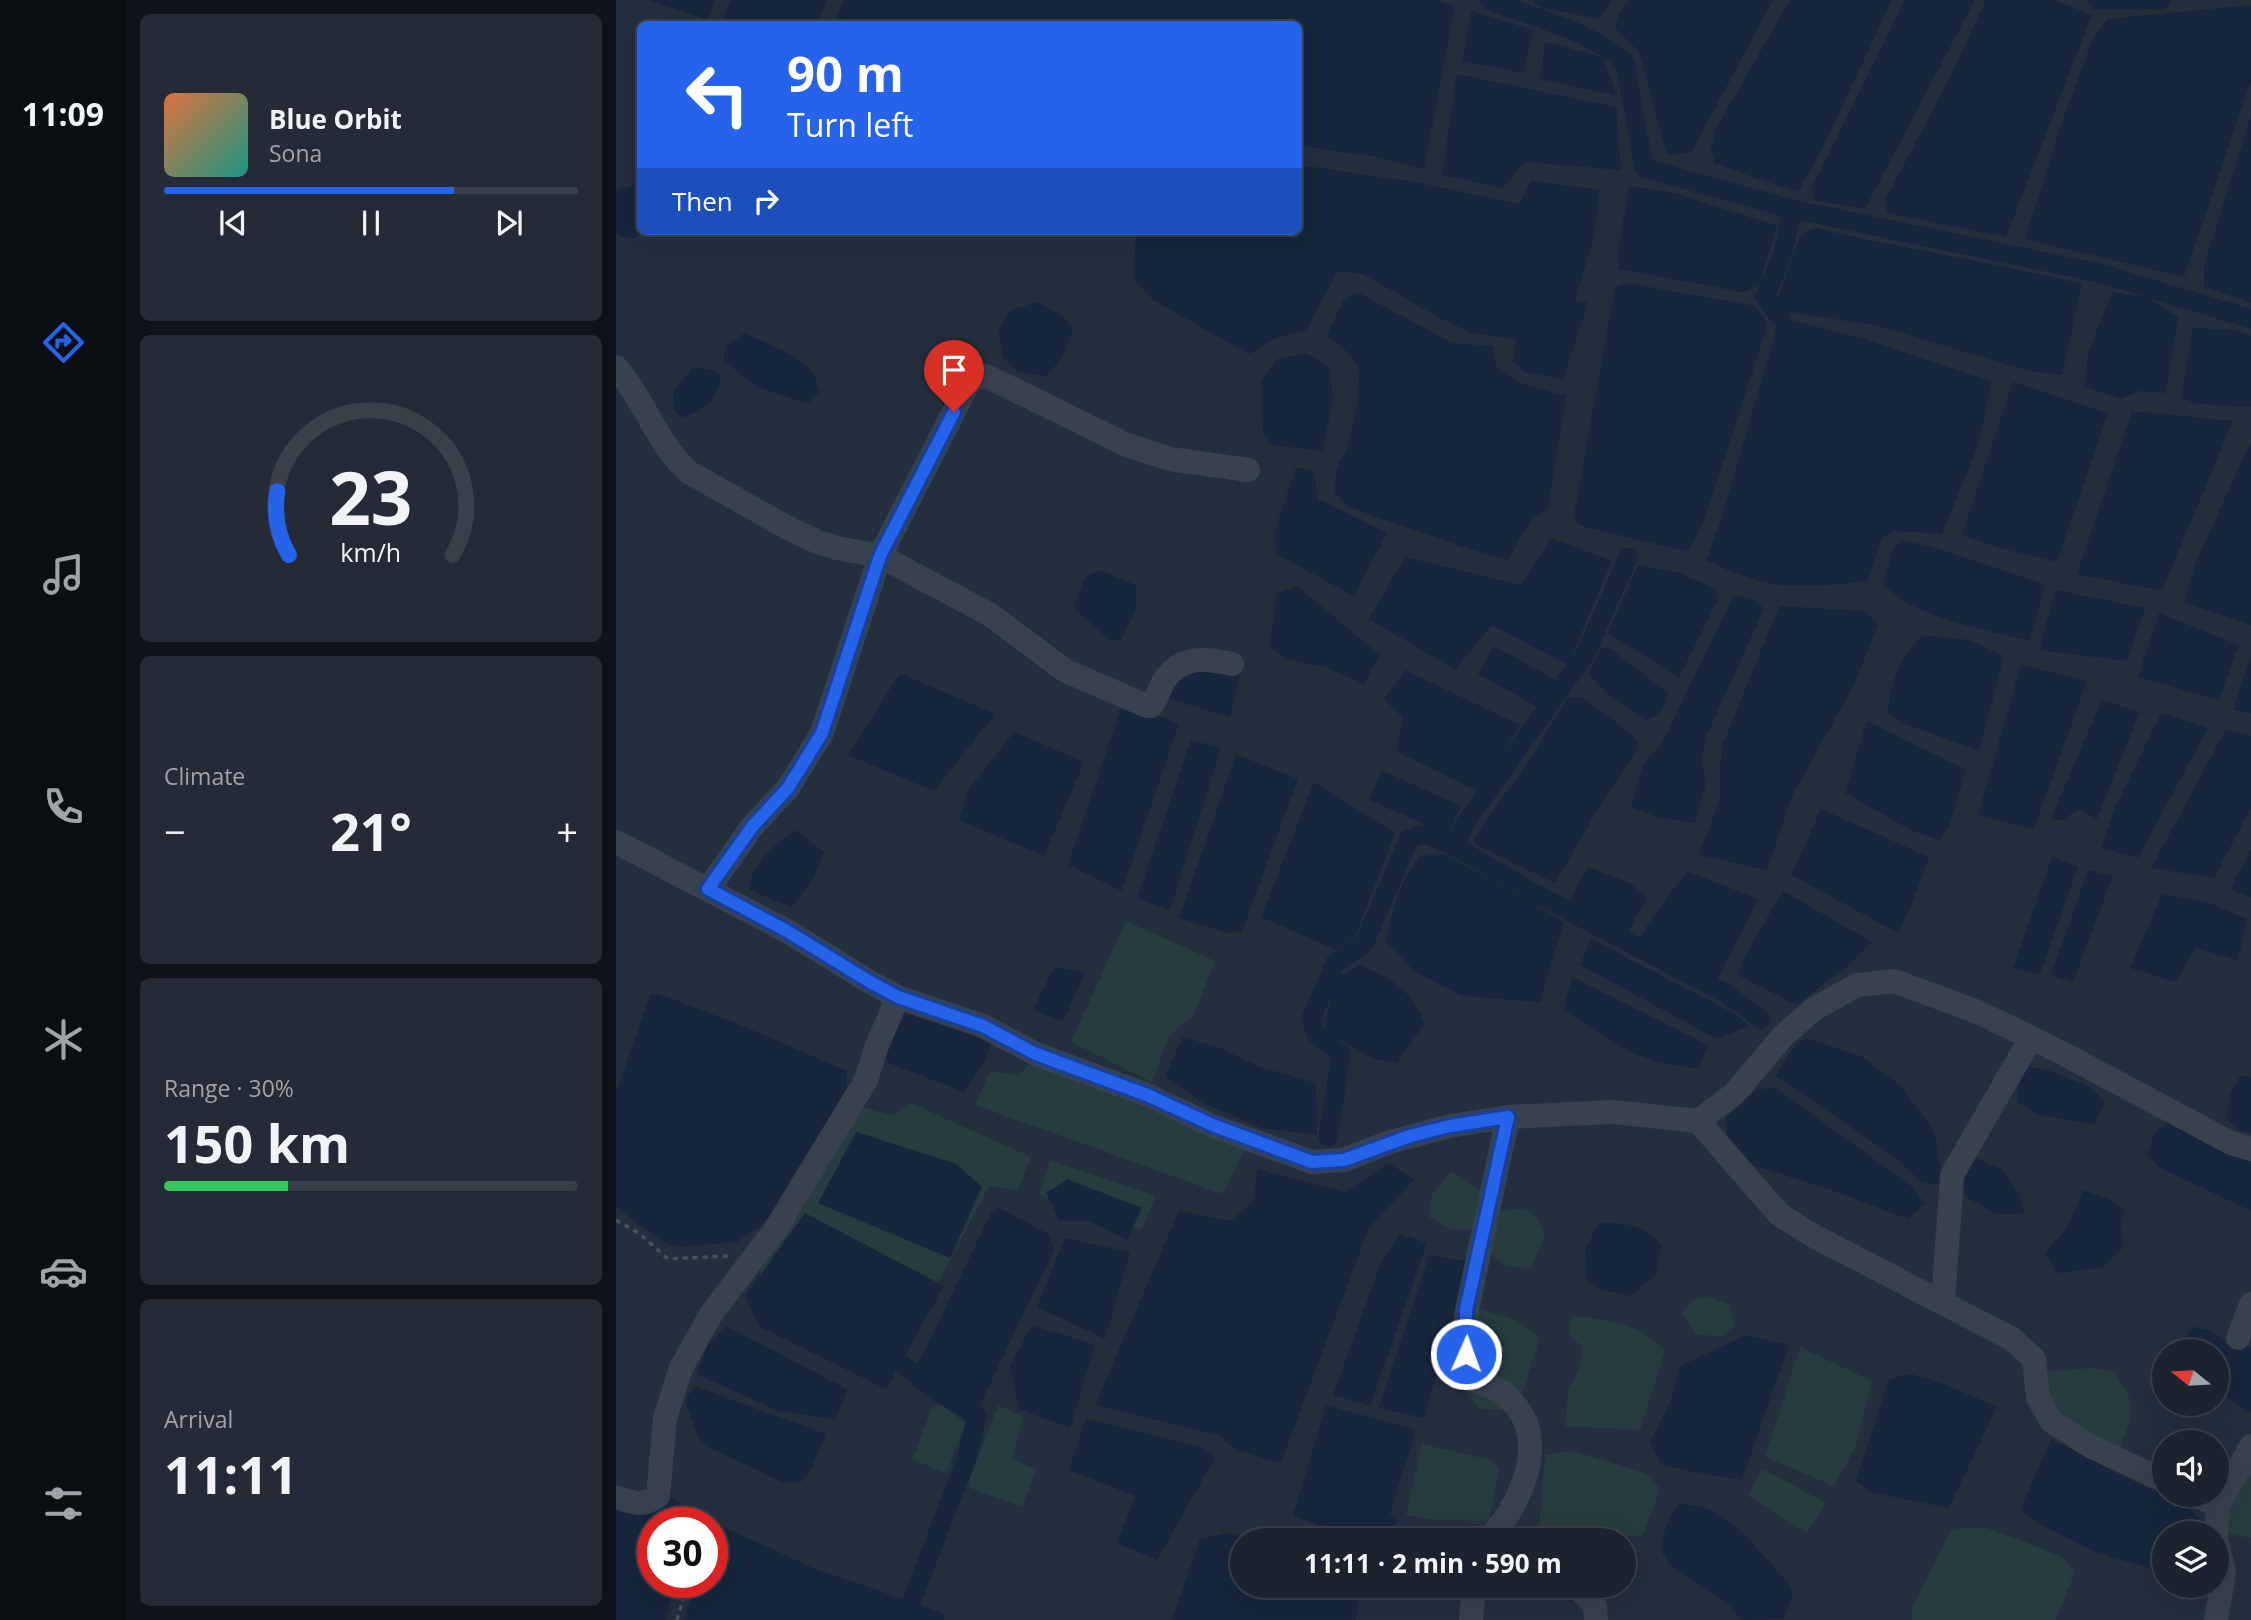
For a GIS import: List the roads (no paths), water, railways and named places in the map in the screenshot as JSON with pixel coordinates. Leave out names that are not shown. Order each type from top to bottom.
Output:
[{"type":"street","points":[[616,367],[660,440],[675,461],[690,473],[818,542],[880,556],[989,614],[1066,671],[1142,705],[1151,706],[1165,678],[1183,662],[1200,658],[1232,664]]},
{"type":"street","points":[[708,889],[752,827],[788,788],[822,733],[880,556],[960,400],[974,378],[986,376],[1127,445],[1170,458],[1248,470]]},
{"type":"street","points":[[616,842],[787,931],[898,997],[983,1026],[1036,1054],[1147,1095],[1215,1126],[1312,1162],[1344,1160],[1402,1139],[1450,1126],[1508,1117],[1612,1112],[1698,1121],[1734,1094],[1783,1036],[1814,1009],[1857,985],[1894,981],[1978,1012],[2231,1143],[2251,1149]]},
{"type":"street","points":[[616,1497],[637,1505],[650,1502],[658,1496],[665,1418],[681,1368],[711,1314],[775,1230],[866,1080],[876,1048],[898,997]]},
{"type":"street","points":[[1943,1303],[1952,1175],[2031,1038]]},
{"type":"street","points":[[1498,1528],[1510,1514],[1525,1476],[1530,1450],[1527,1426],[1504,1392],[1475,1381],[1466,1354],[1466,1310],[1508,1117]]},
{"type":"street","points":[[1698,1121],[1779,1214],[1810,1234],[2012,1339],[2034,1359],[2038,1397],[2051,1421],[2090,1446],[2152,1475]]},
{"type":"street","points":[[2238,1338],[2251,1304]]},
{"type":"street","points":[[2229,1485],[2251,1446]]},
{"type":"street","points":[[1471,1620],[1473,1598]]},
{"type":"street","points":[[1588,1598],[1595,1606],[1596,1620]]},
{"type":"street","points":[[2216,1620],[2220,1598]]},
{"type":"water","points":[[647,0],[715,0],[708,20]]},
{"type":"water","points":[[730,0],[827,0],[818,21],[722,21]]},
{"type":"water","points":[[844,0],[1437,0],[1455,6],[1424,169],[1371,156],[1302,146],[1302,21],[835,21]]},
{"type":"water","points":[[1536,0],[1612,0],[1600,19],[1546,9],[1533,3]]},
{"type":"water","points":[[1629,0],[1773,0],[1691,153],[1667,155],[1639,52],[1615,28],[1621,10]]},
{"type":"water","points":[[1790,0],[1892,0],[1824,145],[1798,192],[1715,164],[1711,149],[1715,130]]},
{"type":"water","points":[[1905,0],[1975,0],[1865,209],[1813,200],[1812,187]]},
{"type":"water","points":[[1986,0],[2054,0],[2092,15],[2006,237],[1887,213],[1885,200],[1949,79]]},
{"type":"water","points":[[2251,5],[2251,81],[2184,277],[2025,239],[2060,128],[2091,43],[2107,19]]},
{"type":"water","points":[[1471,11],[1533,30],[1524,73],[1462,61]]},
{"type":"water","points":[[1545,42],[1603,57],[1617,96],[1540,79]]},
{"type":"water","points":[[1457,74],[1616,107],[1621,170],[1525,162],[1503,188],[1442,175]]},
{"type":"water","points":[[2251,115],[2251,303],[2204,287],[2204,266]]},
{"type":"water","points":[[1302,165],[1415,182],[1519,204],[1531,181],[1600,190],[1594,237],[1575,300],[1588,303],[1563,379],[1527,373],[1512,362],[1516,339],[1471,333],[1363,274],[1338,271],[1306,330],[1278,337],[1249,354],[1153,300],[1133,278],[1136,237],[1131,235],[1302,235]]},
{"type":"water","points":[[637,186],[636,238],[623,237],[616,232],[618,189]]},
{"type":"water","points":[[1629,186],[1678,194],[1777,226],[1759,286],[1742,292],[1619,269],[1618,252]]},
{"type":"water","points":[[1815,228],[2082,284],[2062,375],[2029,371],[1878,326],[1785,311],[1777,300],[1801,234]]},
{"type":"water","points":[[1627,283],[1755,306],[1768,324],[1703,524],[1688,552],[1578,525],[1574,515],[1615,287]]},
{"type":"water","points":[[1357,292],[1452,343],[1493,346],[1497,368],[1519,383],[1566,396],[1548,509],[1531,520],[1508,560],[1348,507],[1335,493],[1336,469],[1348,446],[1358,399],[1359,371],[1351,355],[1327,335],[1344,299]]},
{"type":"water","points":[[2112,292],[2146,297],[2178,317],[2166,393],[2139,391],[2121,399],[2084,386],[2088,353]]},
{"type":"water","points":[[1037,302],[1061,315],[1073,328],[1064,355],[1046,377],[1018,371],[1002,357],[999,329],[1011,310]]},
{"type":"water","points":[[1780,317],[1861,338],[1992,382],[1978,446],[1942,534],[1895,531],[1882,537],[1868,581],[1808,586],[1774,584],[1739,574],[1706,560],[1720,523]]},
{"type":"water","points":[[2193,328],[2235,330],[2251,336],[2251,407],[2197,404],[2181,398]]},
{"type":"water","points":[[745,333],[792,355],[812,370],[820,392],[807,404],[757,387],[724,361],[725,346]]},
{"type":"water","points":[[1306,353],[1329,366],[1333,398],[1323,451],[1273,445],[1263,435],[1261,380],[1277,359]]},
{"type":"water","points":[[693,367],[716,370],[721,376],[717,391],[709,403],[683,418],[674,410],[673,392]]},
{"type":"water","points":[[2013,382],[2108,413],[2057,562],[2003,549],[1962,535]]},
{"type":"water","points":[[2132,411],[2233,421],[2162,591],[2077,574]]},
{"type":"water","points":[[2251,441],[2251,625],[2184,603],[2195,564]]},
{"type":"water","points":[[1296,467],[1314,471],[1318,499],[1387,533],[1354,596],[1276,554],[1275,530]]},
{"type":"water","points":[[1551,538],[1612,561],[1568,665],[1492,625],[1455,670],[1369,619],[1405,557],[1520,585]]},
{"type":"water","points":[[1902,540],[1929,546],[2045,584],[2030,641],[1952,621],[1913,606],[1896,596],[1883,584],[1893,548]]},
{"type":"water","points":[[1638,565],[1679,573],[1717,589],[1717,601],[1679,678],[1608,633]]},
{"type":"water","points":[[1099,570],[1136,585],[1136,610],[1121,640],[1110,641],[1074,608],[1084,578]]},
{"type":"water","points":[[1297,586],[1380,655],[1364,684],[1325,667],[1289,660],[1269,646],[1277,593]]},
{"type":"water","points":[[2055,590],[2145,608],[2127,661],[2039,650]]},
{"type":"water","points":[[1734,595],[1756,601],[1764,609],[1707,735],[1702,757],[1706,783],[1695,823],[1659,818],[1631,807],[1643,764],[1662,743]]},
{"type":"water","points":[[1779,606],[1865,611],[1878,625],[1853,687],[1793,794],[1767,870],[1699,855],[1720,798],[1723,744]]},
{"type":"water","points":[[2159,613],[2239,645],[2219,700],[2138,677]]},
{"type":"water","points":[[1922,635],[1969,640],[2004,656],[1979,751],[1905,724],[1888,713],[1891,689],[1898,671]]},
{"type":"water","points":[[1494,646],[1556,680],[1536,706],[1478,674]]},
{"type":"water","points":[[1601,648],[1611,649],[1668,693],[1658,714],[1645,720],[1607,694],[1588,674]]},
{"type":"water","points":[[2251,655],[2251,713],[2233,710]]},
{"type":"water","points":[[1212,663],[1241,671],[1230,717],[1170,699],[1167,683],[1187,677]]},
{"type":"water","points":[[2021,665],[2087,681],[2034,829],[1978,815]]},
{"type":"water","points":[[1405,670],[1520,725],[1479,792],[1396,751],[1403,718],[1384,699]]},
{"type":"water","points":[[900,673],[995,714],[934,791],[848,755]]},
{"type":"water","points":[[1568,697],[1582,697],[1634,736],[1638,747],[1555,883],[1473,843],[1486,820],[1527,764]]},
{"type":"water","points":[[2102,700],[2140,712],[2097,819],[2078,809],[2062,821],[2051,818]]},
{"type":"water","points":[[1123,702],[1179,724],[1122,891],[1068,865]]},
{"type":"water","points":[[2161,713],[2208,728],[2138,858],[2101,848],[2114,810]]},
{"type":"water","points":[[1867,721],[1966,770],[1950,823],[1940,841],[1909,829],[1845,793]]},
{"type":"water","points":[[2226,729],[2251,736],[2251,808],[2214,878],[2151,868]]},
{"type":"water","points":[[1014,732],[1084,762],[1044,856],[959,820],[968,790]]},
{"type":"water","points":[[1191,740],[1221,748],[1170,910],[1137,898]]},
{"type":"water","points":[[1236,754],[1298,779],[1242,932],[1228,933],[1179,918]]},
{"type":"water","points":[[1381,770],[1461,806],[1448,834],[1369,800]]},
{"type":"water","points":[[1314,782],[1395,833],[1355,937],[1336,950],[1261,917]]},
{"type":"water","points":[[1821,809],[1929,857],[1898,933],[1791,875]]},
{"type":"water","points":[[795,830],[824,852],[814,877],[792,907],[749,890],[759,863],[772,848]]},
{"type":"water","points":[[2251,849],[2251,897],[2230,889]]},
{"type":"water","points":[[1445,854],[1564,922],[1540,1002],[1462,996],[1414,971],[1386,941],[1398,896],[1413,865],[1420,856]]},
{"type":"water","points":[[2052,856],[2078,867],[2040,974],[2013,968]]},
{"type":"water","points":[[1588,867],[1630,883],[1647,898],[1628,932],[1570,900]]},
{"type":"water","points":[[2088,870],[2113,876],[2073,982],[2051,975]]},
{"type":"water","points":[[1687,871],[1758,899],[1717,980],[1639,940]]},
{"type":"water","points":[[1783,891],[1872,942],[1850,964],[1796,1005],[1738,975],[1744,957]]},
{"type":"water","points":[[2162,894],[2205,901],[2247,919],[2238,961],[2196,948],[2175,982],[2130,968]]},
{"type":"water","points":[[1591,939],[1735,1014],[1750,1026],[1717,1039],[1580,965]]},
{"type":"water","points":[[1360,965],[1392,981],[1406,993],[1425,1023],[1397,1063],[1374,1059],[1325,1031],[1337,977]]},
{"type":"water","points":[[1054,967],[1086,972],[1063,1021],[1033,1010]]},
{"type":"water","points":[[1572,977],[1708,1045],[1698,1069],[1662,1063],[1630,1052],[1563,1010]]},
{"type":"water","points":[[657,993],[847,1071],[847,1089],[782,1199],[763,1224],[737,1242],[680,1247],[665,1243],[616,1207],[616,1093],[650,995]]},
{"type":"water","points":[[899,1012],[945,1023],[991,1043],[986,1059],[964,1092],[888,1063],[882,1051]]},
{"type":"water","points":[[1183,1037],[1221,1048],[1260,1067],[1316,1083],[1317,1135],[1261,1128],[1201,1102],[1165,1076]]},
{"type":"water","points":[[1805,1038],[1861,1056],[1901,1086],[1934,1131],[1944,1184],[1923,1183],[1893,1156],[1776,1076],[1790,1052]]},
{"type":"water","points":[[2025,1066],[2048,1070],[2092,1088],[2105,1102],[2094,1125],[2037,1114],[2017,1102],[2019,1074]]},
{"type":"water","points":[[2240,1076],[2251,1077],[2251,1133],[2238,1130],[2227,1120],[2230,1095]]},
{"type":"water","points":[[1776,1088],[1911,1186],[1925,1203],[1908,1219],[1831,1190],[1746,1163],[1728,1149],[1726,1118],[1757,1089]]},
{"type":"water","points":[[2170,1122],[2251,1156],[2251,1211],[2158,1167],[2147,1155],[2156,1130]]},
{"type":"water","points":[[856,1132],[956,1164],[982,1187],[950,1258],[818,1203]]},
{"type":"water","points":[[1969,1155],[2001,1169],[2019,1193],[2025,1214],[1995,1214],[1965,1196],[1963,1171]]},
{"type":"water","points":[[1389,1163],[1414,1180],[1369,1228],[1281,1463],[1238,1451],[1218,1435],[1095,1405],[1179,1211],[1230,1221],[1254,1201],[1257,1169],[1344,1192]]},
{"type":"water","points":[[1067,1179],[1142,1208],[1127,1240],[1089,1221],[1060,1221],[1046,1193]]},
{"type":"water","points":[[2083,1190],[2107,1198],[2125,1209],[2120,1225],[2124,1247],[2102,1268],[2056,1273],[2045,1253],[2067,1228]]},
{"type":"water","points":[[997,1207],[1049,1234],[1054,1250],[977,1411],[915,1370],[991,1213]]},
{"type":"water","points":[[805,1213],[944,1286],[886,1389],[760,1327],[745,1296]]},
{"type":"water","points":[[1598,1224],[1636,1227],[1661,1244],[1656,1275],[1630,1296],[1602,1290],[1587,1280],[1585,1250]]},
{"type":"water","points":[[1399,1234],[1427,1243],[1370,1406],[1333,1395],[1379,1267]]},
{"type":"water","points":[[1065,1238],[1130,1252],[1105,1339],[1037,1307]]},
{"type":"water","points":[[1429,1255],[1468,1262],[1424,1418],[1379,1408]]},
{"type":"water","points":[[1032,1325],[1095,1345],[1070,1428],[1019,1409],[1010,1366]]},
{"type":"water","points":[[726,1326],[847,1389],[836,1420],[778,1411],[697,1374],[708,1344]]},
{"type":"water","points":[[2193,1327],[2209,1330],[2222,1339],[2184,1339]]},
{"type":"water","points":[[1746,1335],[1789,1345],[1742,1480],[1661,1464],[1650,1442],[1672,1398],[1680,1366]]},
{"type":"water","points":[[2230,1344],[2251,1347],[2251,1413],[2230,1400]]},
{"type":"water","points":[[1911,1374],[1944,1384],[1997,1407],[1949,1508],[1869,1492],[1856,1480],[1889,1379]]},
{"type":"water","points":[[694,1386],[826,1434],[811,1470],[800,1483],[784,1483],[710,1448],[699,1439],[685,1401]]},
{"type":"water","points":[[1326,1405],[1416,1430],[1390,1513],[1396,1522],[1394,1528],[1330,1528],[1293,1516]]},
{"type":"water","points":[[1086,1418],[1204,1448],[1215,1458],[1157,1560],[1117,1543],[1135,1496],[1069,1470]]},
{"type":"water","points":[[2051,1439],[2152,1490],[2152,1507],[2188,1507],[2200,1521],[2152,1521],[2152,1569],[2095,1552],[2044,1526],[2020,1510]]},
{"type":"water","points":[[616,1495],[656,1507],[637,1507],[637,1598],[671,1598],[666,1620],[616,1620]]},
{"type":"water","points":[[1680,1504],[1699,1506],[1714,1512],[1738,1529],[1761,1552],[1790,1585],[1793,1593],[1784,1619],[1742,1620],[1728,1604],[1671,1566],[1661,1551],[1662,1544],[1669,1520]]},
{"type":"water","points":[[1230,1534],[1230,1598],[1358,1598],[1356,1620],[1172,1620],[1200,1539]]},
{"type":"water","points":[[728,1545],[812,1582],[922,1620],[684,1620],[691,1598],[728,1598]]},
{"type":"waterway","points":[[1489,0],[1579,33],[1625,63],[1644,168],[1792,209],[2099,273],[2251,319]]},
{"type":"waterway","points":[[2097,0],[2161,0]]},
{"type":"waterway","points":[[1780,317],[1765,297],[1783,253],[1792,209]]},
{"type":"waterway","points":[[1454,846],[1466,822],[1586,653],[1628,557]]},
{"type":"waterway","points":[[1328,1137],[1341,1054],[1317,1035],[1311,1019],[1335,963],[1364,944],[1409,839],[1424,834],[1454,846],[1532,892],[1725,993],[1761,1019]]},
{"type":"waterway","points":[[904,1365],[929,1386],[977,1416],[967,1457],[908,1611]]},
{"type":"waterway","points":[[661,1504],[667,1507]]},
{"type":"waterway","points":[[728,1539],[812,1578],[935,1620]]}]
